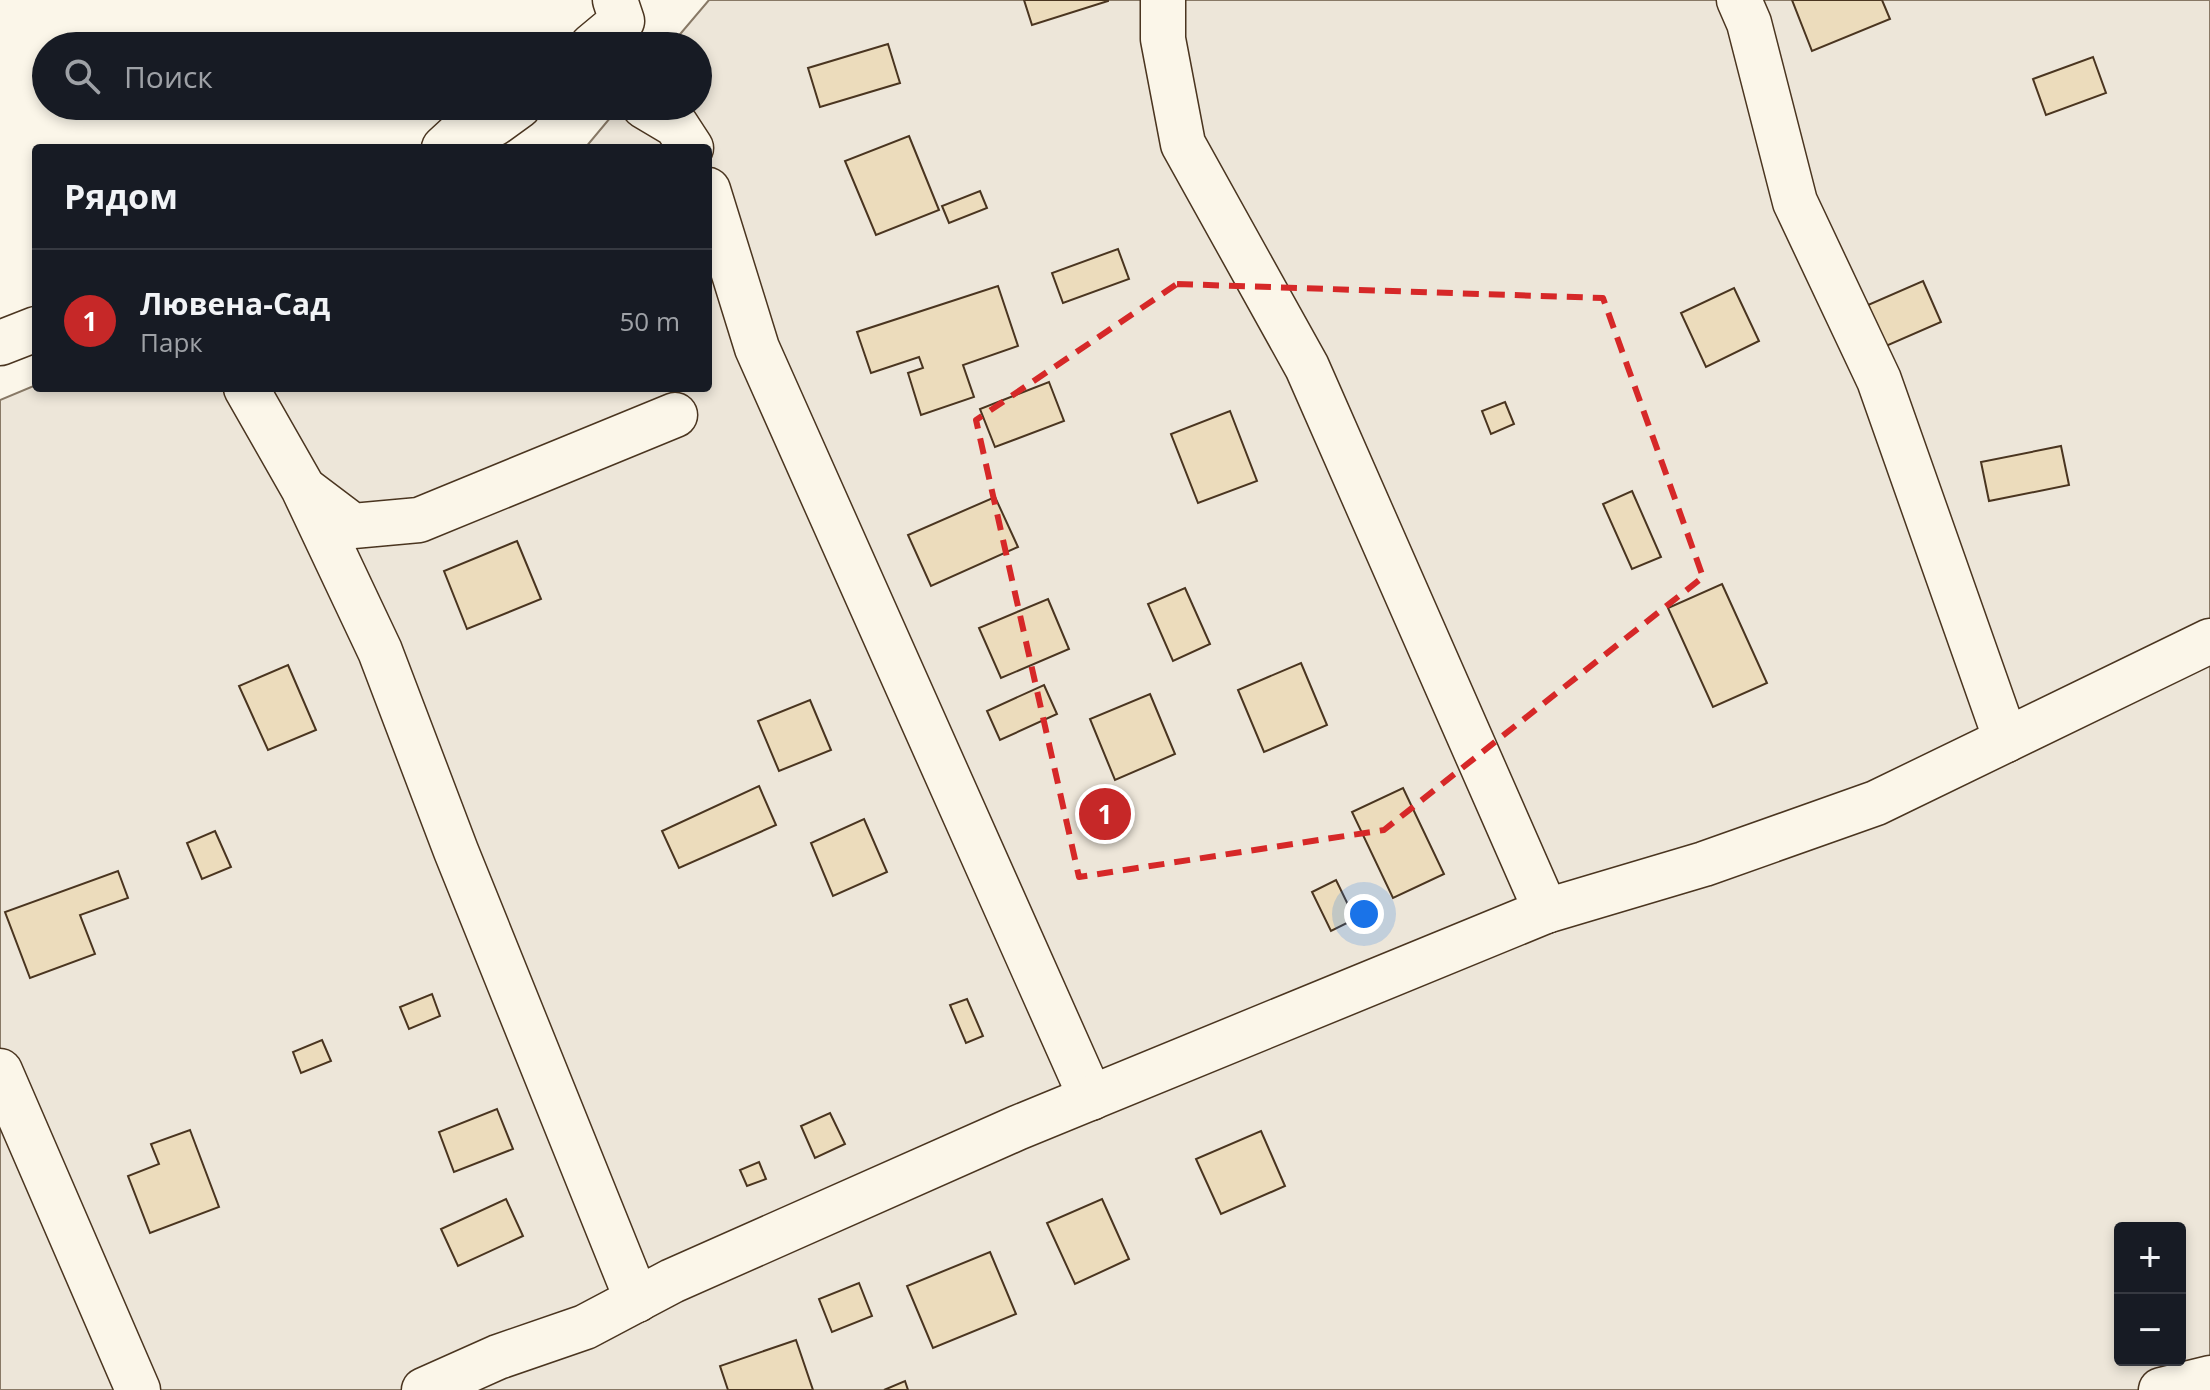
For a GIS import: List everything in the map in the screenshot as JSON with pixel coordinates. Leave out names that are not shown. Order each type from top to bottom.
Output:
[{"type":"lane","points":[[1163,0],[1163,39],[1183,144],[1307,367],[1546,911]]},
{"type":"lane","points":[[1739,0],[1749,23],[1795,202],[1879,380],[2006,740]]},
{"type":"lane","points":[[448,144],[457,136],[500,120]]},
{"type":"lane","points":[[712,203],[757,348],[1091,1098]]},
{"type":"lane","points":[[0,343],[32,331]]},
{"type":"lane","points":[[248,392],[303,488],[380,651],[456,851],[637,1300]]},
{"type":"lane","points":[[303,488],[353,526],[419,520],[675,415]]},
{"type":"lane","points":[[424,1390],[498,1357],[585,1327],[687,1274],[1091,1098],[1546,911],[1704,864],[1876,803],[2210,641]]},
{"type":"lane","points":[[0,1071],[138,1390]]},
{"type":"lane","points":[[2161,1390],[2210,1378]]},
{"type":"highlighted area","points":[[1177,284],[1603,298],[1703,577],[1384,830],[1079,877],[976,420]]},
{"type":"shaded area","points":[[709,0],[2210,0],[2210,1390],[0,1390],[0,400],[32,387],[32,392],[712,392],[712,144],[588,144],[608,120],[712,120],[712,32],[682,32]]},
{"type":"building","points":[[1024,0],[1108,0],[1108,1],[1032,25]]},
{"type":"building","points":[[1792,0],[1882,0],[1890,19],[1812,51]]},
{"type":"building","points":[[888,44],[900,83],[820,107],[808,68]]},
{"type":"building","points":[[2093,57],[2106,93],[2046,115],[2033,79]]},
{"type":"building","points":[[909,136],[939,210],[876,235],[845,161]]},
{"type":"building","points":[[980,191],[987,208],[949,223],[942,206]]},
{"type":"building","points":[[1118,249],[1129,279],[1063,303],[1052,273]]},
{"type":"building","points":[[1923,281],[1941,322],[1886,346],[1868,305]]},
{"type":"building","points":[[998,286],[1018,346],[963,365],[974,397],[921,415],[908,373],[923,368],[919,357],[871,373],[857,332]]},
{"type":"building","points":[[1734,288],[1759,341],[1706,367],[1681,313]]},
{"type":"building","points":[[1049,382],[1064,421],[995,447],[980,409]]},
{"type":"building","points":[[1505,402],[1514,424],[1491,434],[1482,411]]},
{"type":"building","points":[[1230,411],[1257,481],[1198,503],[1171,434]]},
{"type":"building","points":[[2061,446],[2069,485],[1989,501],[1981,462]]},
{"type":"building","points":[[1632,491],[1661,557],[1632,569],[1603,504]]},
{"type":"building","points":[[995,497],[1018,547],[931,586],[908,535]]},
{"type":"building","points":[[517,541],[541,599],[467,629],[444,571]]},
{"type":"building","points":[[1722,584],[1767,683],[1713,707],[1668,608]]},
{"type":"building","points":[[1185,588],[1210,644],[1173,661],[1148,604]]},
{"type":"building","points":[[1048,599],[1069,649],[1001,678],[979,628]]},
{"type":"building","points":[[1301,663],[1327,725],[1264,752],[1238,690]]},
{"type":"building","points":[[288,665],[316,730],[268,750],[239,686]]},
{"type":"building","points":[[1044,685],[1057,714],[1000,740],[987,711]]},
{"type":"building","points":[[1150,694],[1175,754],[1115,780],[1090,719]]},
{"type":"building","points":[[810,700],[831,750],[779,771],[758,721]]},
{"type":"building","points":[[759,786],[776,825],[679,868],[662,831]]},
{"type":"building","points":[[1403,788],[1444,874],[1393,898],[1352,812]]},
{"type":"building","points":[[864,819],[887,872],[833,896],[811,843]]},
{"type":"building","points":[[215,831],[231,867],[202,879],[187,843]]},
{"type":"building","points":[[118,871],[128,898],[80,915],[95,954],[30,978],[5,912]]},
{"type":"building","points":[[1336,880],[1355,919],[1331,931],[1312,892]]},
{"type":"building","points":[[432,994],[440,1016],[409,1029],[400,1007]]},
{"type":"building","points":[[967,999],[983,1036],[966,1043],[950,1005]]},
{"type":"building","points":[[322,1040],[331,1061],[301,1073],[293,1052]]},
{"type":"building","points":[[497,1109],[513,1149],[454,1172],[439,1132]]},
{"type":"building","points":[[830,1113],[845,1144],[815,1158],[801,1126]]},
{"type":"building","points":[[190,1130],[219,1207],[150,1233],[128,1176],[159,1164],[151,1144]]},
{"type":"building","points":[[1261,1131],[1285,1186],[1221,1214],[1196,1159]]},
{"type":"building","points":[[759,1162],[766,1179],[747,1186],[740,1170]]},
{"type":"building","points":[[506,1199],[523,1236],[458,1266],[441,1229]]},
{"type":"building","points":[[1102,1199],[1129,1259],[1075,1284],[1047,1223]]},
{"type":"building","points":[[990,1252],[1016,1314],[933,1348],[907,1286]]},
{"type":"building","points":[[859,1283],[872,1316],[832,1332],[819,1299]]},
{"type":"building","points":[[796,1340],[813,1390],[728,1390],[720,1366]]},
{"type":"building","points":[[905,1381],[908,1390],[884,1390]]},
{"type":"place","name":"Лювена-Сад","points":[[1105,814]]}]
